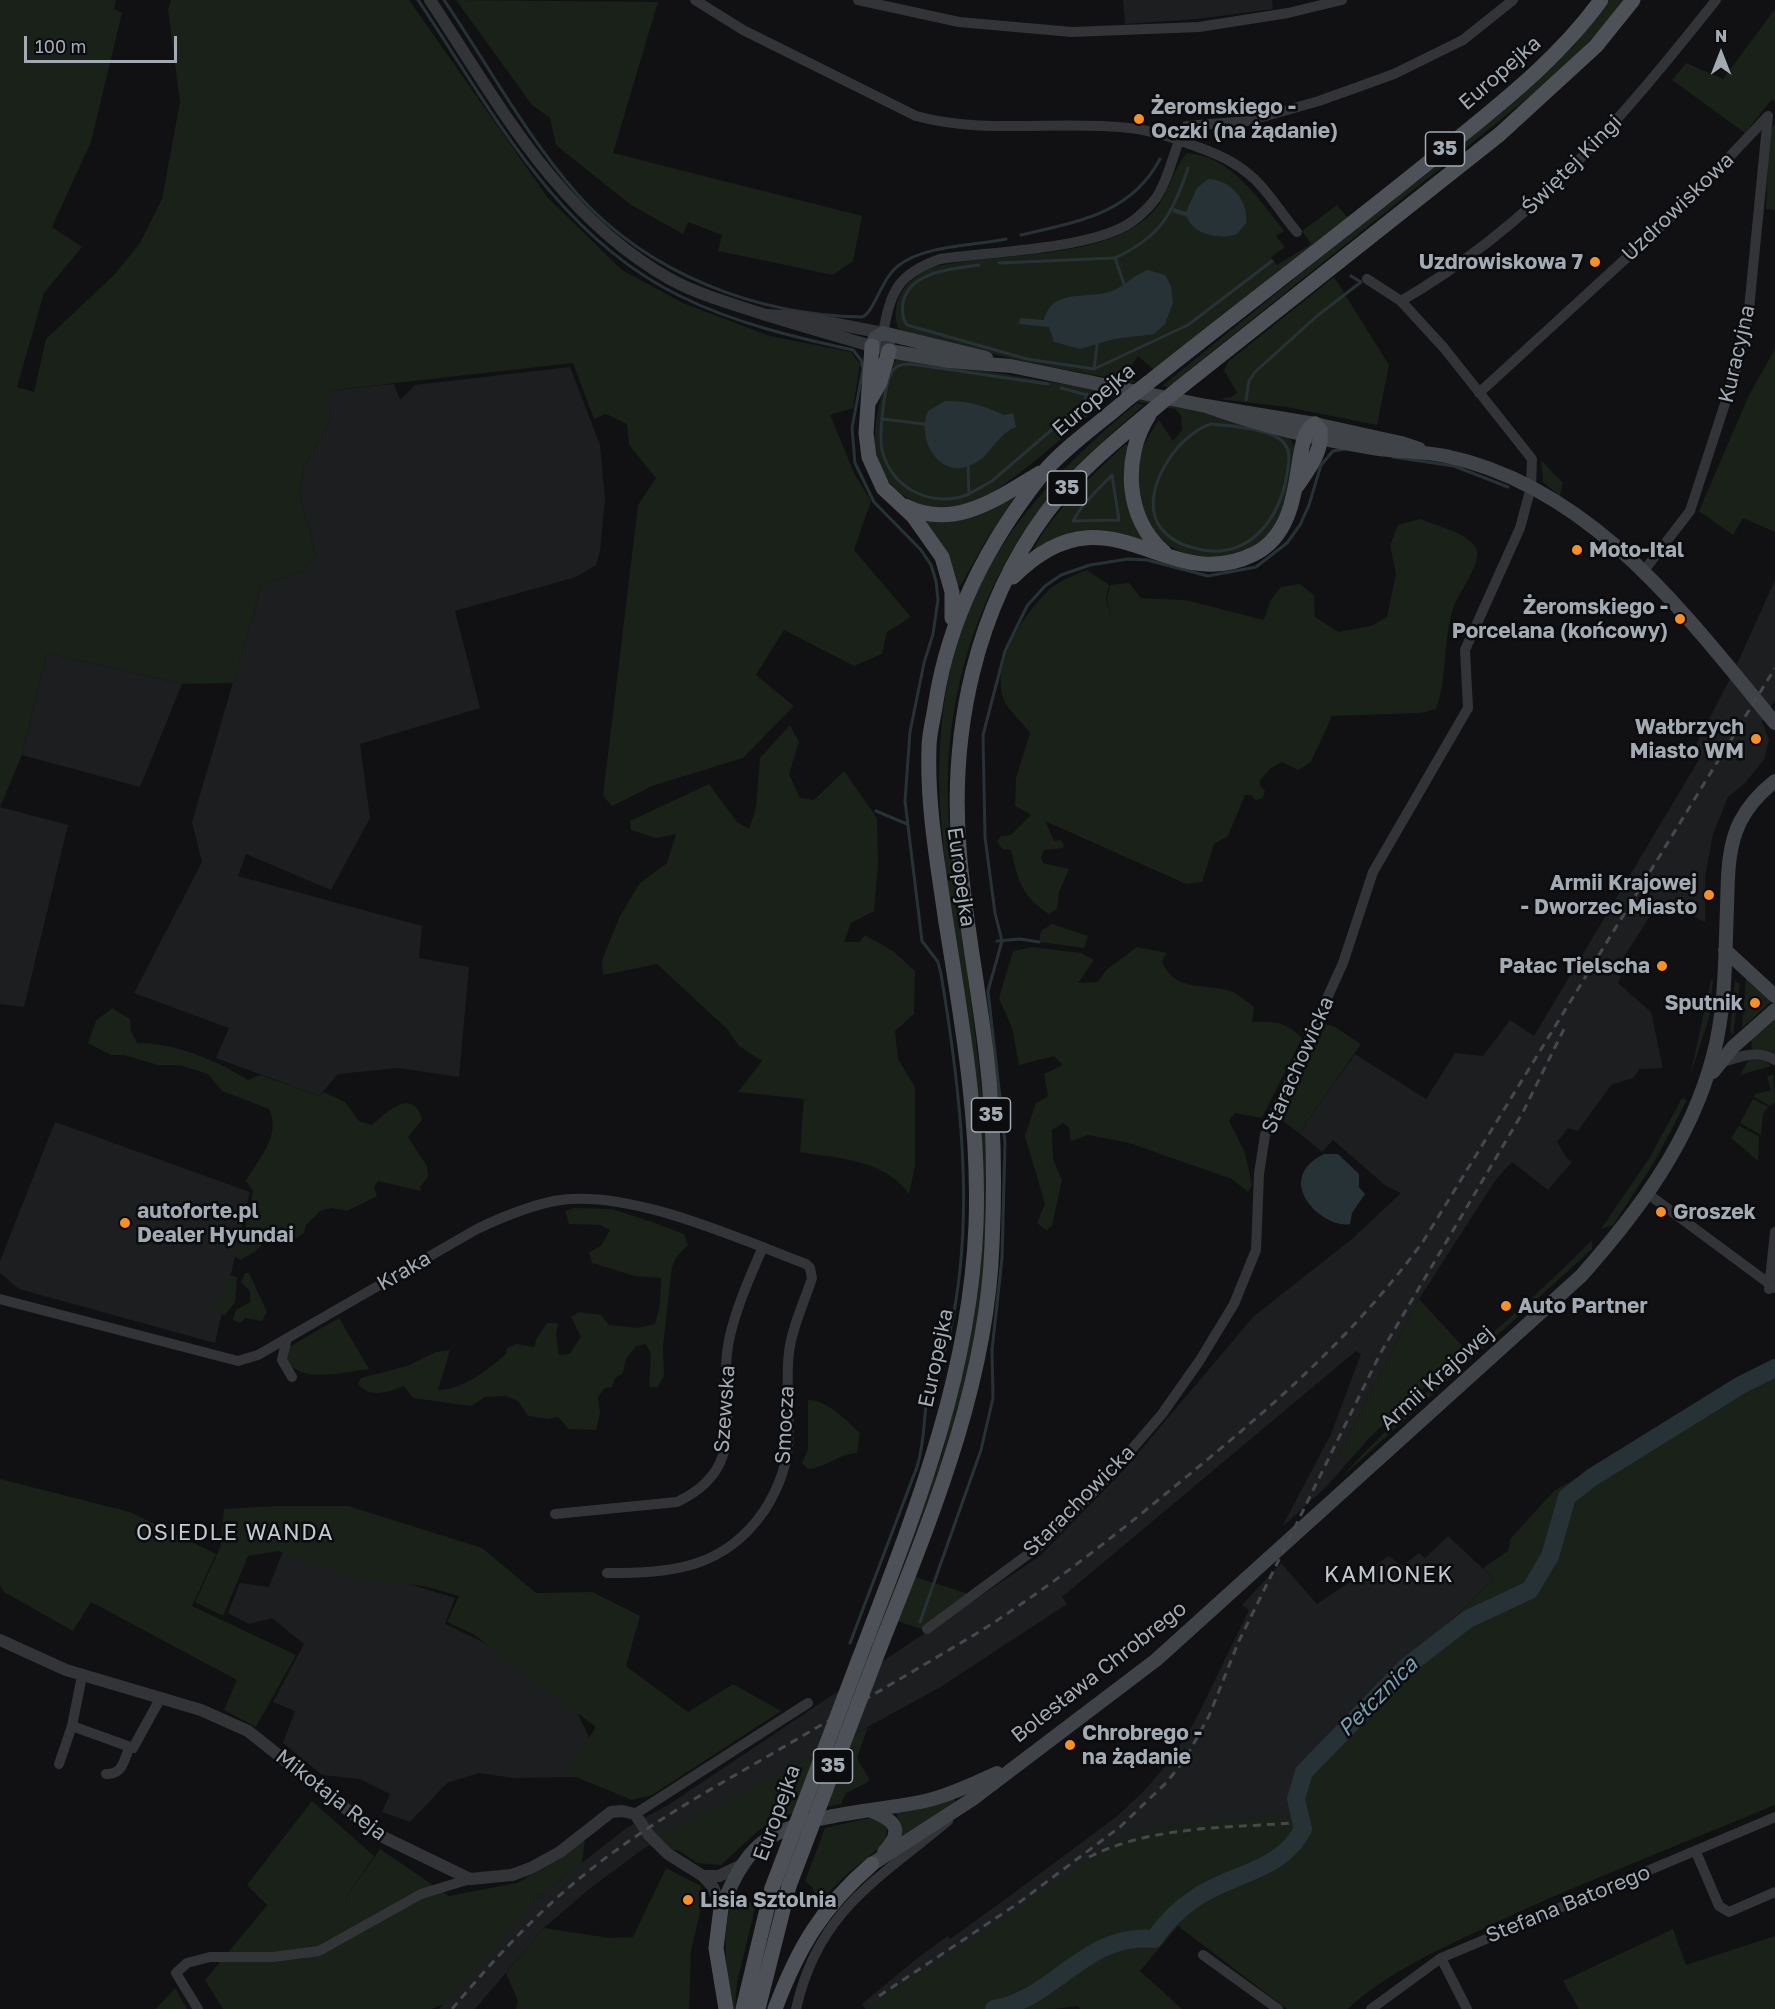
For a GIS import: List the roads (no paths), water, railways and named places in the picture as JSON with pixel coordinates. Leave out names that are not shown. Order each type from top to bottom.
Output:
[{"type":"main road","name":"Europejka","points":[[743,2009],[772,1888],[913,1521],[938,1441],[967,1320],[972,1274],[977,1166],[965,1056],[929,797],[929,745],[950,636],[961,605],[988,552],[1046,469],[1125,401],[1368,212],[1487,114],[1554,56],[1601,0]]},
{"type":"main road","name":"Europejka","points":[[758,2009],[772,1943],[789,1886],[948,1468],[971,1383],[985,1313],[992,1249],[992,1138],[986,1054],[960,859],[958,770],[966,700],[987,623],[1001,590],[1033,532],[1061,495],[1093,460],[1178,389],[1500,134],[1596,46],[1633,0]]},
{"type":"main road","points":[[950,636],[953,605],[947,568],[928,536],[884,488],[869,457],[866,433],[872,346],[876,338],[883,333],[971,353],[1011,366],[1206,406],[1254,424],[1313,433],[1404,453],[1432,454],[1460,461],[1531,487],[1577,513],[1610,539],[1699,632],[1775,723]]},
{"type":"main road","points":[[870,399],[880,382],[889,351],[949,361],[1011,366]]},
{"type":"main road","points":[[1156,407],[1146,420],[1138,440],[1131,480],[1136,506],[1145,529],[1169,556]]},
{"type":"main road","points":[[1001,590],[1039,556],[1080,539],[1116,538],[1193,564],[1217,565],[1257,553],[1276,537],[1283,526],[1313,433]]},
{"type":"main road","points":[[899,504],[912,510],[936,515],[966,512],[993,501],[1046,469]]},
{"type":"main road","name":"Armii Krajowej","points":[[1287,1543],[1581,1276],[1618,1234],[1648,1194],[1687,1126],[1705,1084],[1713,1056],[1722,1003],[1728,869],[1735,836],[1747,811],[1762,791],[1775,781]]},
{"type":"main road","points":[[1725,950],[1775,996]]},
{"type":"main road","points":[[1705,1084],[1733,1047],[1775,1010]]},
{"type":"main road","name":"Bolesława Chrobrego","points":[[872,1864],[974,1798],[1156,1660],[1287,1543]]},
{"type":"main road","name":"Bolesława Chrobrego","points":[[721,1908],[742,1865],[761,1844],[777,1833],[800,1825],[929,1800],[957,1791],[1018,1763]]},
{"type":"main road","points":[[775,2009],[799,1950],[810,1933],[844,1890],[895,1840],[896,1830],[889,1818],[872,1811]]},
{"type":"main road","points":[[721,1908],[716,1948],[726,2009]]},
{"type":"street","points":[[430,0],[559,188],[626,252],[671,280],[712,298],[801,327],[889,351],[889,341],[883,333],[801,316],[767,315]]},
{"type":"street","points":[[696,0],[743,30],[916,116],[941,123],[986,127],[1129,128],[1181,140],[1222,157],[1251,176],[1297,232]]},
{"type":"street","points":[[858,0],[959,22],[1072,32],[1199,27],[1288,13],[1342,0]]},
{"type":"street","points":[[883,333],[896,287],[917,267],[940,259],[1096,237],[1123,227],[1140,215],[1156,198],[1186,126],[1248,121],[1319,101],[1394,74],[1463,40],[1513,0]]},
{"type":"street","name":"Świętej Kingi","points":[[1401,301],[1469,259],[1533,207],[1608,132],[1716,0]]},
{"type":"street","name":"Uzdrowiskowa","points":[[1479,393],[1682,207],[1768,116]]},
{"type":"street","name":"Kuracyjna","points":[[1643,572],[1690,511],[1735,373],[1748,319],[1768,116]]},
{"type":"street","name":"Starachowicka","points":[[927,1629],[1042,1544],[1108,1477],[1162,1414],[1200,1360],[1234,1304],[1256,1250],[1259,1174],[1265,1135],[1343,963],[1373,872],[1468,708],[1465,650],[1512,549],[1531,487],[1532,459],[1444,348],[1401,301],[1367,279]]},
{"type":"street","points":[[1718,1064],[1746,1055],[1769,1056],[1775,1060]]},
{"type":"street","points":[[1648,1194],[1771,1288]]},
{"type":"street","name":"Kraka","points":[[0,1299],[238,1361],[258,1355],[477,1229],[513,1212],[556,1201],[601,1199],[643,1206],[810,1268]]},
{"type":"street","points":[[1771,1288],[1775,1232]]},
{"type":"street","name":"Szewska","points":[[555,1514],[677,1502],[694,1494],[710,1480],[720,1465],[727,1435],[729,1342],[738,1306],[762,1249]]},
{"type":"street","name":"Smocza","points":[[607,1573],[674,1570],[699,1564],[724,1552],[742,1538],[769,1503],[779,1484],[786,1461],[788,1354],[812,1278],[810,1268]]},
{"type":"street","points":[[286,1338],[282,1347],[282,1360],[292,1377]]},
{"type":"street","name":"Mikołaja Reja","points":[[0,1640],[38,1659],[82,1676],[201,1710],[248,1731],[379,1835],[470,1879]]},
{"type":"street","points":[[59,1764],[72,1726],[82,1676]]},
{"type":"street","points":[[72,1726],[129,1748],[136,1747],[160,1699]]},
{"type":"street","points":[[635,1814],[808,1703]]},
{"type":"street","points":[[106,1774],[114,1774],[120,1770],[129,1748]]},
{"type":"street","name":"Bolesława Chrobrego","points":[[796,2009],[804,1976],[824,1935],[866,1885],[974,1798]]},
{"type":"street","points":[[198,2009],[177,1973],[187,1963],[210,1958],[273,1957],[319,1951],[421,1894],[470,1879],[512,1875],[531,1868],[560,1852],[611,1812],[622,1811],[635,1814],[649,1835],[668,1854],[703,1876],[712,1887],[721,1908]]},
{"type":"street","name":"Stefana Batorego","points":[[1371,2009],[1441,1958],[1775,1817]]},
{"type":"street","points":[[1696,1852],[1719,1906],[1729,1912],[1775,1892]]},
{"type":"street","points":[[703,1876],[719,1876],[742,1865]]},
{"type":"street","points":[[1203,1955],[1278,2009]]},
{"type":"street","points":[[1441,1958],[1467,2009]]},
{"type":"waterway","points":[[418,0],[500,126],[562,205],[597,240],[636,271],[701,306],[765,328],[853,350],[861,360],[863,369],[852,428],[855,463],[874,502],[921,550],[931,565],[936,581],[938,600],[933,634],[924,663],[910,732],[905,801],[922,941],[938,962],[954,1062],[962,1152],[964,1198],[962,1243],[958,1288],[950,1331],[941,1361],[929,1386],[922,1446],[917,1467],[850,1643]]},
{"type":"waterway","points":[[444,0],[524,125],[578,195],[606,223],[637,247],[671,268],[707,285],[783,308],[862,317],[870,309],[892,272],[909,259],[949,247],[1006,239]]},
{"type":"waterway","points":[[1021,235],[1082,220],[1118,204],[1148,178],[1160,159]]},
{"type":"waterway","points":[[1124,284],[1115,258],[1143,242],[1163,222],[1177,199],[1188,168]]},
{"type":"waterway","points":[[999,263],[1114,258]]},
{"type":"waterway","points":[[979,265],[945,270],[914,284],[907,292],[903,303],[903,315],[907,325],[1027,359],[1094,369],[1188,325],[1272,261]]},
{"type":"waterway","points":[[1246,400],[1249,381],[1255,372],[1317,316],[1361,282],[1351,276]]},
{"type":"waterway","points":[[1094,369],[1097,345]]},
{"type":"waterway","points":[[968,466],[969,494],[955,498],[928,497],[904,485],[894,475],[882,450],[881,433],[887,384],[894,369],[900,365],[911,364],[1048,384]]},
{"type":"waterway","points":[[1061,388],[1087,395]]},
{"type":"waterway","points":[[969,494],[992,481],[1084,402],[1087,394]]},
{"type":"waterway","points":[[883,419],[924,424]]},
{"type":"waterway","points":[[1211,424],[1248,428],[1275,436],[1287,447],[1289,456],[1283,491],[1268,522],[1258,534],[1245,543],[1230,549],[1213,551],[1184,545],[1167,535],[1154,514],[1153,498],[1164,467],[1174,452],[1198,430],[1211,424]]},
{"type":"waterway","points":[[920,1622],[981,1450],[993,1398],[992,1350],[1002,1258],[1005,1143],[988,991],[1002,941],[995,913],[985,837],[983,735],[1005,651],[1027,606],[1045,586],[1061,575],[1090,565],[1128,559],[1147,560],[1208,576],[1256,567],[1287,543],[1300,525],[1309,505],[1321,465],[1333,451],[1345,449]]},
{"type":"waterway","points":[[1393,457],[1454,466],[1508,487]]},
{"type":"waterway","points":[[1112,475],[1119,520],[1073,521],[1083,505],[1112,475]]},
{"type":"waterway","points":[[876,811],[907,824]]},
{"type":"waterway","points":[[997,941],[1020,939],[1039,942]]},
{"type":"waterway","name":"Pełcznica","points":[[994,2009],[1016,2003],[1035,1993],[1090,1955],[1109,1946],[1130,1940],[1154,1939],[1173,1916],[1197,1897],[1256,1870],[1283,1854],[1303,1829],[1296,1799],[1304,1772],[1406,1667],[1468,1619],[1530,1590],[1550,1556],[1567,1497],[1591,1478],[1741,1385],[1775,1368]]},
{"type":"railway","points":[[452,2009],[495,1959],[557,1897],[596,1865],[689,1802],[974,1635],[1029,1599],[1108,1540],[1218,1451],[1282,1396],[1342,1337],[1371,1306],[1424,1240],[1775,668]]},
{"type":"railway","points":[[879,1996],[1017,1904],[1120,1827],[1167,1782],[1185,1759],[1209,1716],[1238,1643],[1380,1354],[1523,1112],[1565,1027]]},
{"type":"railway","points":[[1089,1857],[1137,1839],[1163,1834],[1292,1823]]},
{"type":"place","name":"Żeromskiego - Oczki (na żądanie)","points":[[1139,119]]},
{"type":"place","name":"Uzdrowiskowa 7","points":[[1595,262]]},
{"type":"place","name":"Moto-Ital","points":[[1577,550]]},
{"type":"place","name":"Żeromskiego - Porcelana (końcowy)","points":[[1680,619]]},
{"type":"place","name":"Wałbrzych Miasto WM","points":[[1756,739]]},
{"type":"place","name":"Armii Krajowej - Dworzec Miasto","points":[[1709,895]]},
{"type":"place","name":"Pałac Tielscha","points":[[1662,966]]},
{"type":"place","name":"Sputnik","points":[[1755,1003]]},
{"type":"place","name":"Groszek","points":[[1661,1212]]},
{"type":"place","name":"autoforte.pl Dealer Hyundai","points":[[125,1223]]},
{"type":"place","name":"Auto Partner","points":[[1506,1306]]},
{"type":"place","name":"Chrobrego - na żądanie","points":[[1070,1745]]},
{"type":"place","name":"Lisia Sztolnia","points":[[688,1900]]},
{"type":"district","name":"OSIEDLE WANDA","points":[[235,1533]]},
{"type":"district","name":"KAMIONEK","points":[[1389,1575]]}]
